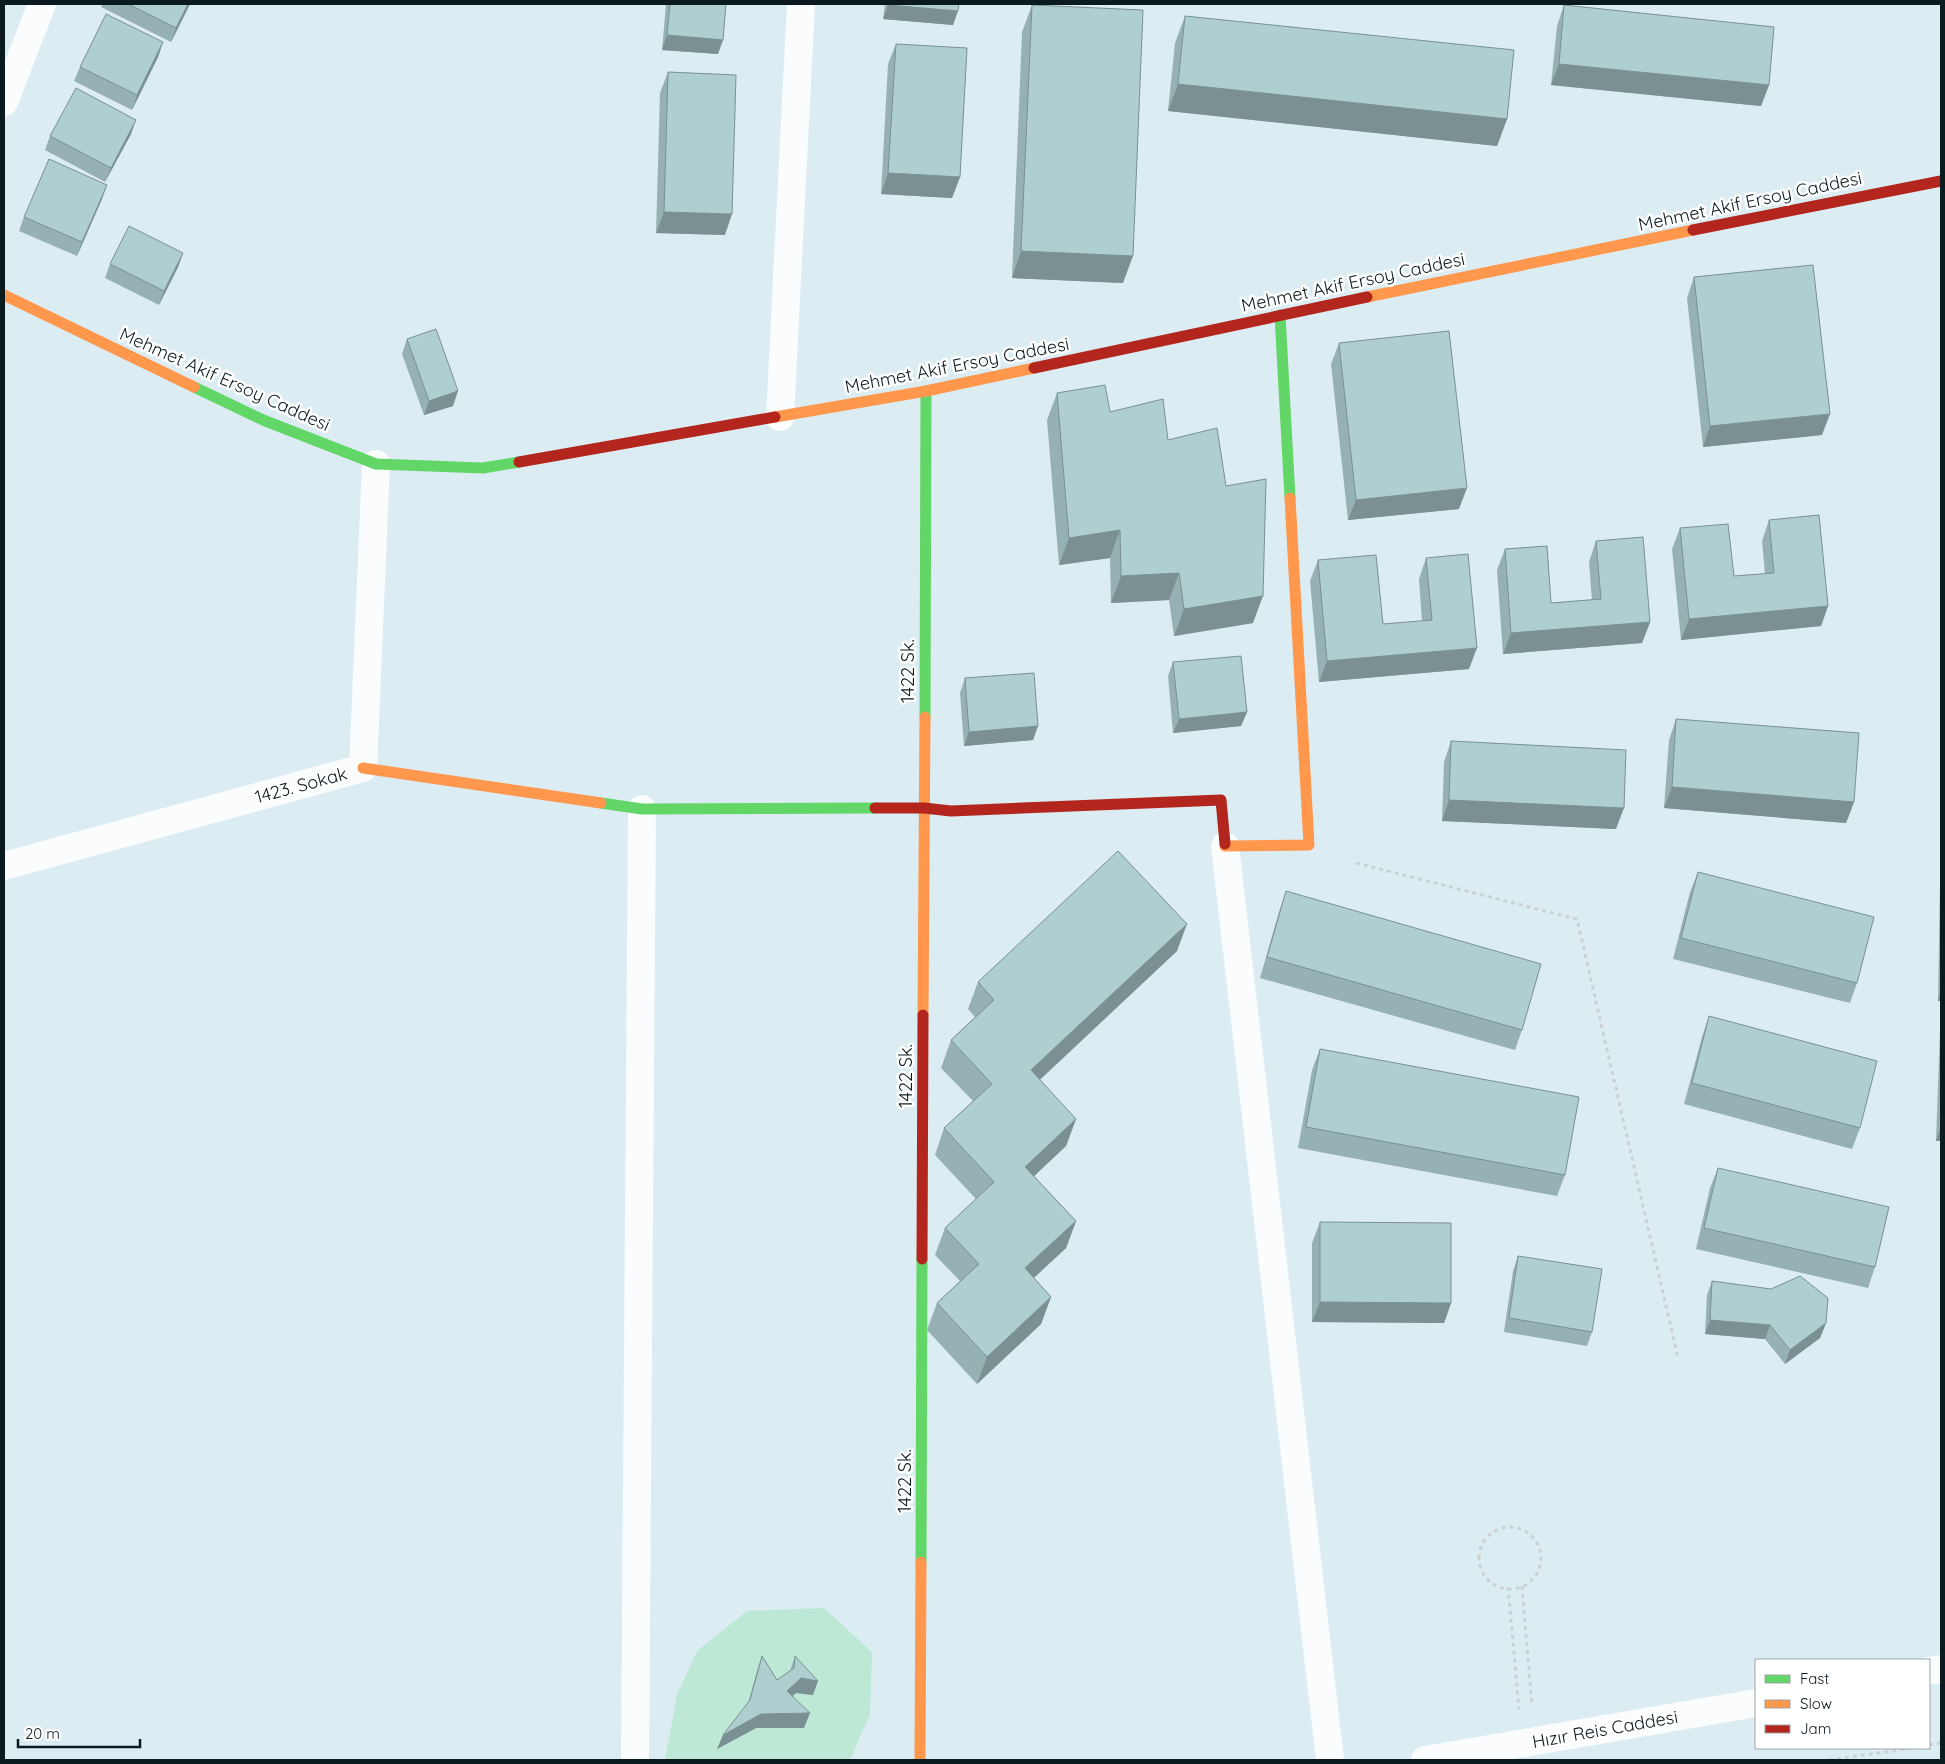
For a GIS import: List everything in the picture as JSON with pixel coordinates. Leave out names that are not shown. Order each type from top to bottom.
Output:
[{"type":"street","points":[[4,102],[42,4]]},
{"type":"street","points":[[780,417],[800,4]]},
{"type":"street","name":"Mehmet Akif Ersoy Caddesi","points":[[4,295],[263,420],[376,464],[483,468],[926,392],[1280,315],[1859,196],[1941,181]]},
{"type":"street","points":[[1225,846],[1309,845],[1280,315]]},
{"type":"street","name":"1422 Sk.","points":[[920,1760],[926,392]]},
{"type":"street","name":"1423. Sokak","points":[[4,866],[363,768],[376,464]]},
{"type":"street","points":[[363,768],[642,810],[924,808],[951,811],[1221,800],[1330,1760]]},
{"type":"street","points":[[635,1760],[642,810]]},
{"type":"street","name":"Hızır Reis Caddesi","points":[[1425,1760],[1755,1703]]},
{"type":"path","points":[[1356,863],[1577,919],[1678,1358]]},
{"type":"path","points":[[1511,1527],[1522,1529],[1531,1535],[1537,1543],[1541,1553],[1541,1564],[1537,1574],[1530,1582],[1522,1586],[1500,1588],[1484,1576],[1479,1557],[1480,1548],[1492,1532],[1501,1528],[1511,1527]]},
{"type":"path","points":[[1522,1586],[1532,1708]]},
{"type":"path","points":[[1508,1587],[1520,1718]]},
{"type":"path","points":[[1829,1760],[1906,1749]]},
{"type":"green space","points":[[824,1608],[872,1652],[870,1714],[850,1760],[665,1760],[677,1695],[697,1651],[747,1611]]},
{"type":"building","points":[[128,4],[188,4],[176,28]]},
{"type":"building","points":[[670,4],[726,4],[723,40],[667,35]]},
{"type":"building","points":[[889,4],[959,4],[958,11]]},
{"type":"building","points":[[1032,5],[1143,10],[1133,256],[1021,251]]},
{"type":"building","points":[[1564,5],[1774,27],[1769,85],[1559,64]]},
{"type":"building","points":[[106,14],[163,42],[137,95],[80,67]]},
{"type":"building","points":[[1185,16],[1514,50],[1507,119],[1178,84]]},
{"type":"building","points":[[896,44],[967,48],[960,177],[888,173]]},
{"type":"building","points":[[668,72],[736,75],[732,214],[664,212]]},
{"type":"building","points":[[76,88],[136,120],[111,168],[50,136]]},
{"type":"building","points":[[49,159],[107,185],[82,242],[24,217]]},
{"type":"building","points":[[129,226],[183,253],[164,291],[110,264]]},
{"type":"building","points":[[1813,265],[1830,414],[1710,426],[1694,277]]},
{"type":"building","points":[[436,329],[458,391],[429,401],[407,339]]},
{"type":"building","points":[[1449,331],[1467,488],[1356,500],[1339,343]]},
{"type":"building","points":[[1105,385],[1110,412],[1163,399],[1168,440],[1217,428],[1226,486],[1266,479],[1263,596],[1184,609],[1179,573],[1121,576],[1120,530],[1069,538],[1057,393]]},
{"type":"building","points":[[1819,515],[1828,606],[1689,619],[1680,528],[1728,524],[1734,576],[1774,573],[1769,520]]},
{"type":"building","points":[[1643,537],[1650,622],[1511,633],[1505,549],[1547,546],[1551,603],[1601,599],[1596,541]]},
{"type":"building","points":[[1468,554],[1477,648],[1327,661],[1318,560],[1376,555],[1383,624],[1432,620],[1426,558]]},
{"type":"building","points":[[1241,656],[1247,712],[1179,719],[1173,662]]},
{"type":"building","points":[[1034,673],[1038,726],[969,732],[965,678]]},
{"type":"building","points":[[1676,719],[1859,733],[1854,802],[1672,787]]},
{"type":"building","points":[[1451,741],[1626,750],[1624,808],[1449,800]]},
{"type":"building","points":[[1118,851],[1187,924],[1031,1070],[1076,1119],[1025,1167],[1076,1221],[1025,1268],[1051,1297],[987,1357],[937,1303],[979,1264],[945,1228],[994,1182],[944,1128],[992,1084],[951,1040],[994,1000],[978,982]]},
{"type":"building","points":[[1698,872],[1874,917],[1857,983],[1681,938]]},
{"type":"building","points":[[1286,891],[1541,964],[1522,1030],[1267,957]]},
{"type":"building","points":[[1709,1016],[1877,1061],[1860,1128],[1692,1083]]},
{"type":"building","points":[[1320,1049],[1579,1097],[1565,1175],[1306,1127]]},
{"type":"building","points":[[1718,1168],[1889,1207],[1875,1267],[1704,1228]]},
{"type":"building","points":[[1320,1222],[1451,1223],[1451,1303],[1320,1302]]},
{"type":"building","points":[[1518,1256],[1602,1269],[1592,1332],[1509,1318]]},
{"type":"building","points":[[1800,1276],[1828,1298],[1826,1323],[1790,1350],[1770,1325],[1710,1320],[1712,1281],[1771,1289]]},
{"type":"building","points":[[762,1656],[777,1680],[794,1668],[795,1656],[818,1681],[801,1678],[787,1691],[810,1713],[761,1714],[723,1735],[750,1700]]},
{"type":"traffic: fast","points":[[1280,315],[1290,498]]},
{"type":"traffic: fast","points":[[194,387],[263,420],[376,464],[483,468],[519,462]]},
{"type":"traffic: fast","points":[[925,717],[926,391]]},
{"type":"traffic: fast","points":[[601,803],[642,809],[875,808]]},
{"type":"traffic: fast","points":[[921,1562],[922,1259]]},
{"type":"traffic: slow","points":[[1367,297],[1693,230]]},
{"type":"traffic: slow","points":[[4,295],[194,387]]},
{"type":"traffic: slow","points":[[775,417],[926,391],[1034,368]]},
{"type":"traffic: slow","points":[[1225,844],[1225,846],[1309,845],[1290,498]]},
{"type":"traffic: slow","points":[[923,1015],[925,717]]},
{"type":"traffic: slow","points":[[363,768],[601,803]]},
{"type":"traffic: slow","points":[[920,1760],[921,1562]]},
{"type":"traffic: jam","points":[[1693,230],[1941,181]]},
{"type":"traffic: jam","points":[[1034,368],[1367,297]]},
{"type":"traffic: jam","points":[[519,462],[775,417]]},
{"type":"traffic: jam","points":[[875,808],[924,808],[951,811],[1221,800],[1225,844]]},
{"type":"traffic: jam","points":[[922,1259],[923,1015]]}]
